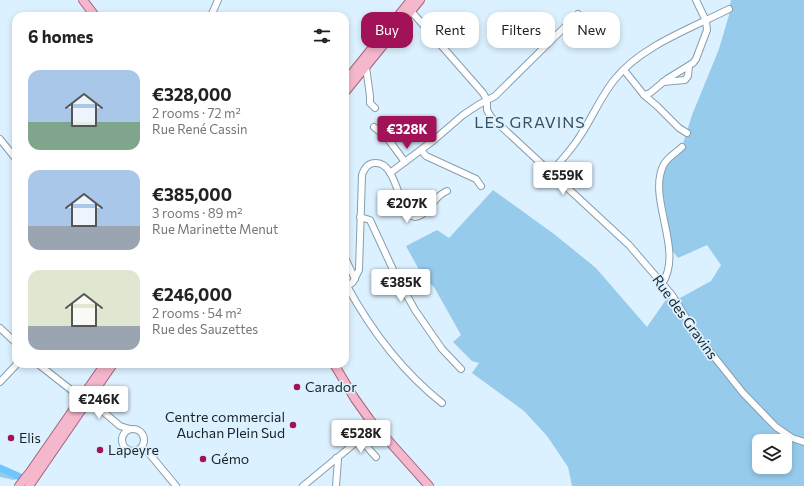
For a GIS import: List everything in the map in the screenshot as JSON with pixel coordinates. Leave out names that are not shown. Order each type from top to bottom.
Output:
[{"type":"main road","points":[[82,0],[91,12]]},
{"type":"main road","points":[[349,77],[411,0]]},
{"type":"main road","points":[[349,87],[420,0]]},
{"type":"main road","points":[[29,486],[85,399],[103,368]]},
{"type":"main road","points":[[19,486],[110,368]]},
{"type":"main road","points":[[336,368],[357,403],[374,425],[429,486]]},
{"type":"street","points":[[214,12],[218,0]]},
{"type":"street","points":[[644,96],[650,94],[663,82],[694,62],[707,30],[706,21],[696,0]]},
{"type":"street","points":[[551,172],[572,148],[615,79],[624,70],[645,53],[665,41],[729,9]]},
{"type":"street","name":"Rue des Gravins","points":[[411,11],[483,93],[487,100],[487,110],[491,117],[551,172],[578,200],[629,246],[676,300],[696,334],[743,393],[776,428],[792,438],[804,442]]},
{"type":"street","points":[[390,173],[421,150],[463,115],[495,96],[563,29]]},
{"type":"street","points":[[663,82],[685,80],[688,76],[688,66]]},
{"type":"street","points":[[366,67],[370,102],[375,108]]},
{"type":"street","points":[[624,70],[644,96],[657,106],[678,128],[687,133]]},
{"type":"street","points":[[374,127],[388,140],[405,162]]},
{"type":"street","points":[[388,140],[398,130]]},
{"type":"street","points":[[0,139],[12,153]]},
{"type":"street","points":[[662,284],[667,278],[669,257],[668,238],[660,198],[659,180],[665,162],[682,147]]},
{"type":"street","points":[[421,150],[426,156],[476,179],[481,186]]},
{"type":"street","points":[[349,284],[355,279],[360,265],[360,217],[363,170],[372,163],[379,163],[385,166],[390,173],[407,212],[415,218],[422,215],[441,193],[446,191]]},
{"type":"street","points":[[360,217],[370,220],[396,276],[415,310],[442,349],[461,369]]},
{"type":"street","points":[[349,266],[355,279]]},
{"type":"street","points":[[349,292],[394,354],[419,382],[442,403]]},
{"type":"street","points":[[0,328],[12,339]]},
{"type":"street","points":[[0,382],[13,368]]},
{"type":"street","points":[[43,368],[120,426],[136,430],[142,434],[145,439],[142,448]]},
{"type":"street","points":[[303,486],[360,439],[374,425]]},
{"type":"street","points":[[120,426],[124,434],[123,442],[128,448],[134,451],[142,448]]},
{"type":"street","points":[[124,434],[130,429]]},
{"type":"street","points":[[360,439],[376,457]]},
{"type":"street","points":[[142,448],[148,452],[176,486]]},
{"type":"street","points":[[336,458],[338,460],[336,486]]},
{"type":"shaded area","points":[[731,0],[804,0],[804,486],[572,486],[568,467],[547,436],[524,411],[472,373],[479,363],[472,361],[453,342],[461,335],[434,287],[423,277],[406,246],[437,230],[449,238],[493,190],[554,234],[596,268],[647,327],[670,294],[680,298],[711,281],[721,265],[707,245],[678,258],[671,249],[659,188],[665,162],[682,147],[692,115],[719,49],[729,15]]},
{"type":"shaded area","points":[[0,465],[20,475],[20,477],[14,480],[0,477]]},
{"type":"waterway","points":[[0,468],[20,477]]},
{"type":"place","name":"Carador","points":[[297,387]]},
{"type":"place","name":"Centre commercial Auchan Plein Sud","points":[[293,425]]},
{"type":"place","name":"Elis","points":[[11,438]]},
{"type":"place","name":"Lapeyre","points":[[100,450]]},
{"type":"place","name":"Gémo","points":[[203,459]]},
{"type":"district","name":"LES GRAVINS","points":[[530,122]]}]
